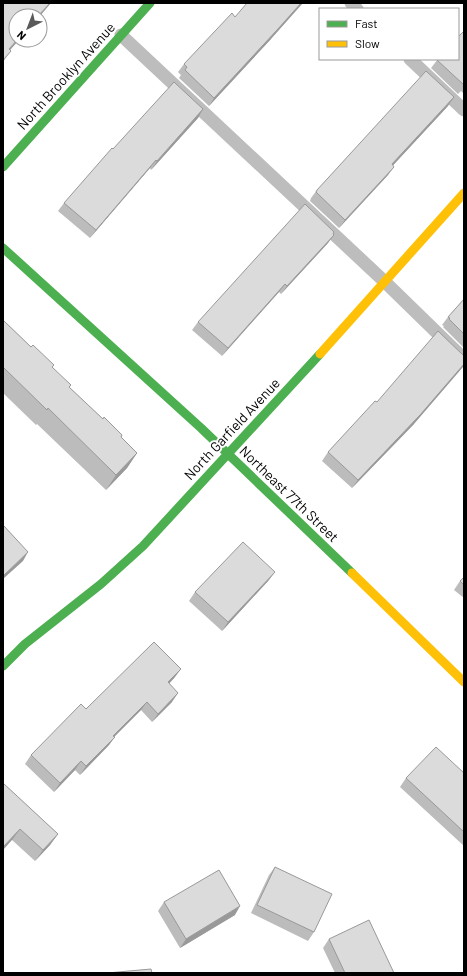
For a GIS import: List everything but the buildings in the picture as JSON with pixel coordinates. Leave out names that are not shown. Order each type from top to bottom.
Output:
[{"type":"street","name":"North Brooklyn Avenue","points":[[3,167],[150,3]]},
{"type":"street","name":"North Garfield Avenue","points":[[3,666],[25,644],[101,584],[143,546],[324,350],[464,193]]},
{"type":"street","name":"Northeast 77th Street","points":[[3,248],[228,454],[464,682]]},
{"type":"lane","points":[[121,35],[385,282],[464,359]]},
{"type":"lane","points":[[411,60],[464,110]]},
{"type":"traffic: fast","points":[[3,167],[150,3]]},
{"type":"traffic: fast","points":[[3,248],[201,428],[352,573]]},
{"type":"traffic: fast","points":[[3,666],[25,644],[101,584],[143,546],[320,354]]},
{"type":"traffic: slow","points":[[320,354],[464,193]]},
{"type":"traffic: slow","points":[[352,573],[464,682]]}]
